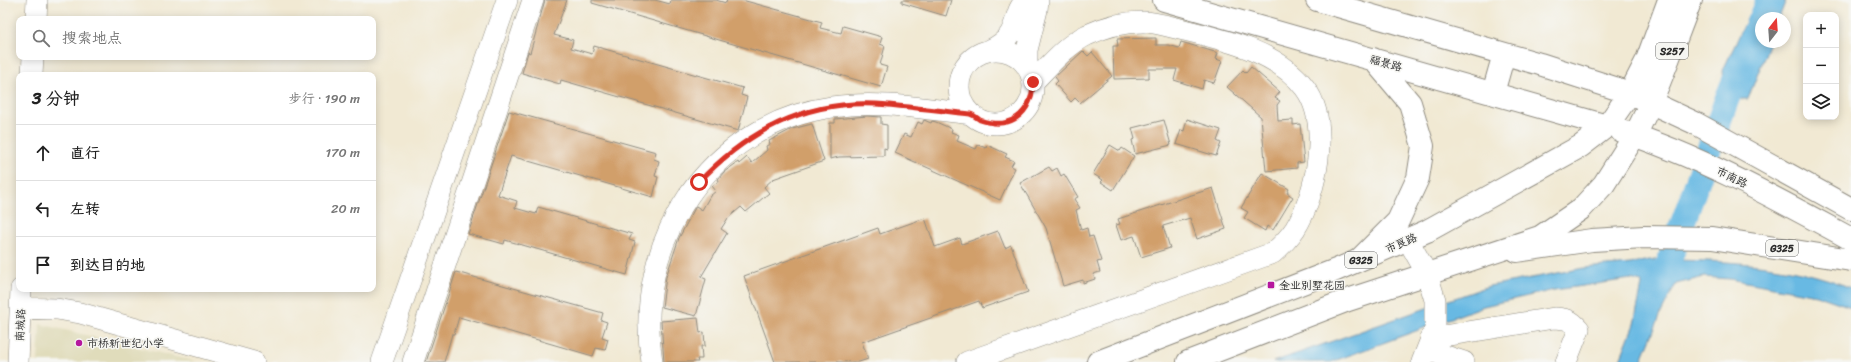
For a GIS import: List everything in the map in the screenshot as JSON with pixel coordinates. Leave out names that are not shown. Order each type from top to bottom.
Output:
[{"type":"main road","name":"福景路","points":[[1164,0],[1607,126]]},
{"type":"main road","points":[[1317,0],[1504,54],[1630,93],[1695,123],[1851,209]]},
{"type":"main road","name":"S257","points":[[1630,93],[1647,60],[1669,0]]},
{"type":"main road","name":"S257","points":[[1635,135],[1651,102],[1691,0]]},
{"type":"main road","points":[[1492,93],[1504,54]]},
{"type":"main road","points":[[1357,262],[1398,222],[1418,178],[1423,146],[1410,103],[1373,59]]},
{"type":"main road","name":"市良路","points":[[1098,362],[1357,262],[1408,240],[1581,146],[1607,126],[1630,93]]},
{"type":"main road","name":"市南路","points":[[1607,126],[1682,153],[1727,174],[1851,239]]},
{"type":"main road","name":"G325","points":[[1188,362],[1348,300],[1540,237],[1566,221],[1581,209],[1604,184],[1635,135]]},
{"type":"main road","points":[[1727,174],[1741,148]]},
{"type":"main road","name":"G325","points":[[1459,263],[1530,248],[1592,240],[1644,237],[1712,238],[1851,260]]},
{"type":"street","points":[[36,16],[37,0]]},
{"type":"street","points":[[382,362],[507,0]]},
{"type":"street","points":[[413,362],[533,0]]},
{"type":"street","points":[[971,114],[961,98],[959,89],[963,71],[974,57],[1004,42],[1011,33],[1022,4],[1026,0]]},
{"type":"street","points":[[652,362],[648,330],[650,291],[655,266],[665,236],[678,212],[699,182],[731,151],[749,138],[775,124],[810,112],[831,107],[876,104],[971,114],[988,123],[998,124],[1016,118],[1023,112],[1032,98],[1027,50],[1038,0]]},
{"type":"street","points":[[966,362],[1273,253],[1295,230],[1304,214],[1314,186],[1318,163],[1318,143],[1314,105],[1305,88],[1288,70],[1270,59],[1243,47],[1212,37],[1171,27],[1144,22],[1128,23],[1106,27],[1087,35],[1068,46],[1030,74]]},
{"type":"street","points":[[990,50],[999,50],[1015,55],[1030,74]]},
{"type":"street","points":[[32,72],[33,60]]},
{"type":"street","points":[[1408,240],[1427,274],[1435,300],[1429,345]]},
{"type":"street","points":[[21,298],[57,310],[80,313],[254,362]]},
{"type":"street","name":"南城路","points":[[18,362],[21,298]]},
{"type":"street","points":[[1429,345],[1554,318],[1565,319],[1572,321],[1578,329],[1566,362]]},
{"type":"street","points":[[1429,345],[1464,362]]},
{"type":"shaded area","name":"市桥新世纪小学","points":[[40,324],[197,362],[38,362]]},
{"type":"water","points":[[1756,0],[1786,0],[1781,12],[1755,12],[1755,48],[1768,48],[1748,99],[1738,99],[1724,83],[1723,70]]},
{"type":"water","points":[[1649,260],[1752,264],[1803,273],[1828,279],[1851,288],[1851,307],[1816,295],[1730,279],[1704,277],[1676,284],[1662,311],[1641,362],[1619,362],[1634,324],[1642,285],[1641,282],[1631,279],[1554,290],[1484,306],[1331,362],[1273,362],[1489,286],[1584,268],[1630,264]]},
{"type":"building","points":[[545,0],[567,0],[554,35],[573,40],[571,48],[592,54],[594,46],[743,88],[741,95],[747,97],[738,131],[561,80],[560,84],[522,73],[528,52],[530,53]]},
{"type":"building","points":[[592,0],[655,0],[670,4],[671,0],[716,0],[726,3],[727,0],[742,0],[822,22],[820,28],[841,33],[843,26],[882,37],[880,44],[885,46],[880,65],[887,67],[881,87],[592,3]]},
{"type":"building","points":[[902,0],[951,0],[946,16],[902,3]]},
{"type":"building","points":[[1156,38],[1156,45],[1168,45],[1179,48],[1181,42],[1218,53],[1216,59],[1222,61],[1214,83],[1204,80],[1202,89],[1174,80],[1177,69],[1149,69],[1149,78],[1114,79],[1113,46],[1118,46],[1117,39]]},
{"type":"building","points":[[1083,51],[1088,56],[1092,52],[1112,76],[1080,103],[1075,98],[1071,102],[1055,84],[1058,81],[1055,77]]},
{"type":"building","points":[[1251,67],[1280,92],[1275,98],[1280,101],[1277,105],[1278,121],[1293,120],[1293,125],[1300,124],[1304,162],[1297,163],[1297,168],[1266,171],[1261,117],[1227,87],[1243,70],[1246,73]]},
{"type":"building","points":[[509,111],[656,152],[654,159],[659,161],[655,176],[658,177],[653,197],[511,156],[498,195],[517,201],[515,208],[536,214],[538,207],[632,234],[629,240],[635,242],[627,275],[505,240],[504,244],[468,234]]},
{"type":"building","points":[[867,116],[881,117],[881,124],[887,125],[887,149],[884,148],[884,156],[839,157],[830,159],[830,123],[835,123],[835,119]]},
{"type":"building","points":[[1187,119],[1221,130],[1217,141],[1221,143],[1216,156],[1176,144],[1181,130],[1184,131]]},
{"type":"building","points":[[924,120],[931,123],[932,121],[936,122],[952,129],[951,132],[959,135],[957,141],[976,149],[978,145],[986,148],[987,145],[1007,154],[1005,157],[1014,161],[1011,166],[1015,168],[1000,200],[895,153],[904,134],[911,137],[918,122],[922,124]]},
{"type":"building","points":[[1164,120],[1171,145],[1135,154],[1132,140],[1135,139],[1132,128]]},
{"type":"building","points":[[812,124],[824,161],[773,179],[764,187],[769,193],[746,212],[741,207],[728,218],[721,229],[727,233],[701,277],[706,279],[696,316],[662,307],[666,277],[679,238],[696,206],[702,210],[710,196],[716,191],[712,186],[719,181],[718,179],[724,172],[738,162],[739,164],[747,157],[752,163],[767,150],[766,146],[770,144],[769,141],[792,129]]},
{"type":"building","points":[[1110,145],[1120,151],[1122,148],[1134,156],[1113,190],[1101,182],[1103,180],[1093,174]]},
{"type":"building","points":[[1049,167],[1052,171],[1057,168],[1061,176],[1064,174],[1078,197],[1074,199],[1080,208],[1076,210],[1081,230],[1087,228],[1089,237],[1093,236],[1101,261],[1097,262],[1100,272],[1093,274],[1095,279],[1083,283],[1083,280],[1063,286],[1046,228],[1020,183]]},
{"type":"building","points":[[1262,173],[1289,189],[1287,193],[1293,197],[1273,230],[1267,226],[1265,231],[1244,218],[1248,212],[1241,208]]},
{"type":"building","points":[[1213,188],[1226,229],[1197,239],[1190,218],[1163,226],[1170,248],[1141,257],[1134,236],[1121,240],[1116,225],[1120,224],[1118,219]]},
{"type":"building","points":[[925,218],[935,247],[960,238],[962,244],[998,231],[1005,248],[1011,245],[1028,292],[982,308],[979,301],[862,342],[868,359],[859,362],[775,362],[744,276],[878,228],[880,234]]},
{"type":"building","points":[[456,272],[603,313],[601,320],[607,322],[602,337],[608,339],[605,350],[596,348],[593,356],[459,317],[454,334],[452,334],[444,362],[426,362]]},
{"type":"building","points":[[698,318],[700,333],[704,332],[705,346],[701,346],[702,359],[697,359],[698,362],[664,362],[661,321]]},
{"type":"waterway","points":[[1658,292],[1728,96],[1768,0]]},
{"type":"place","name":"金业别墅花园","points":[[1271,285]]},
{"type":"place","name":"市桥新世纪小学","points":[[79,343]]},
{"type":"route","points":[[699,182],[731,151],[749,138],[788,118],[831,107],[853,104],[876,104],[971,114],[988,123],[998,124],[1016,118],[1023,112],[1032,98],[1033,82]]}]
